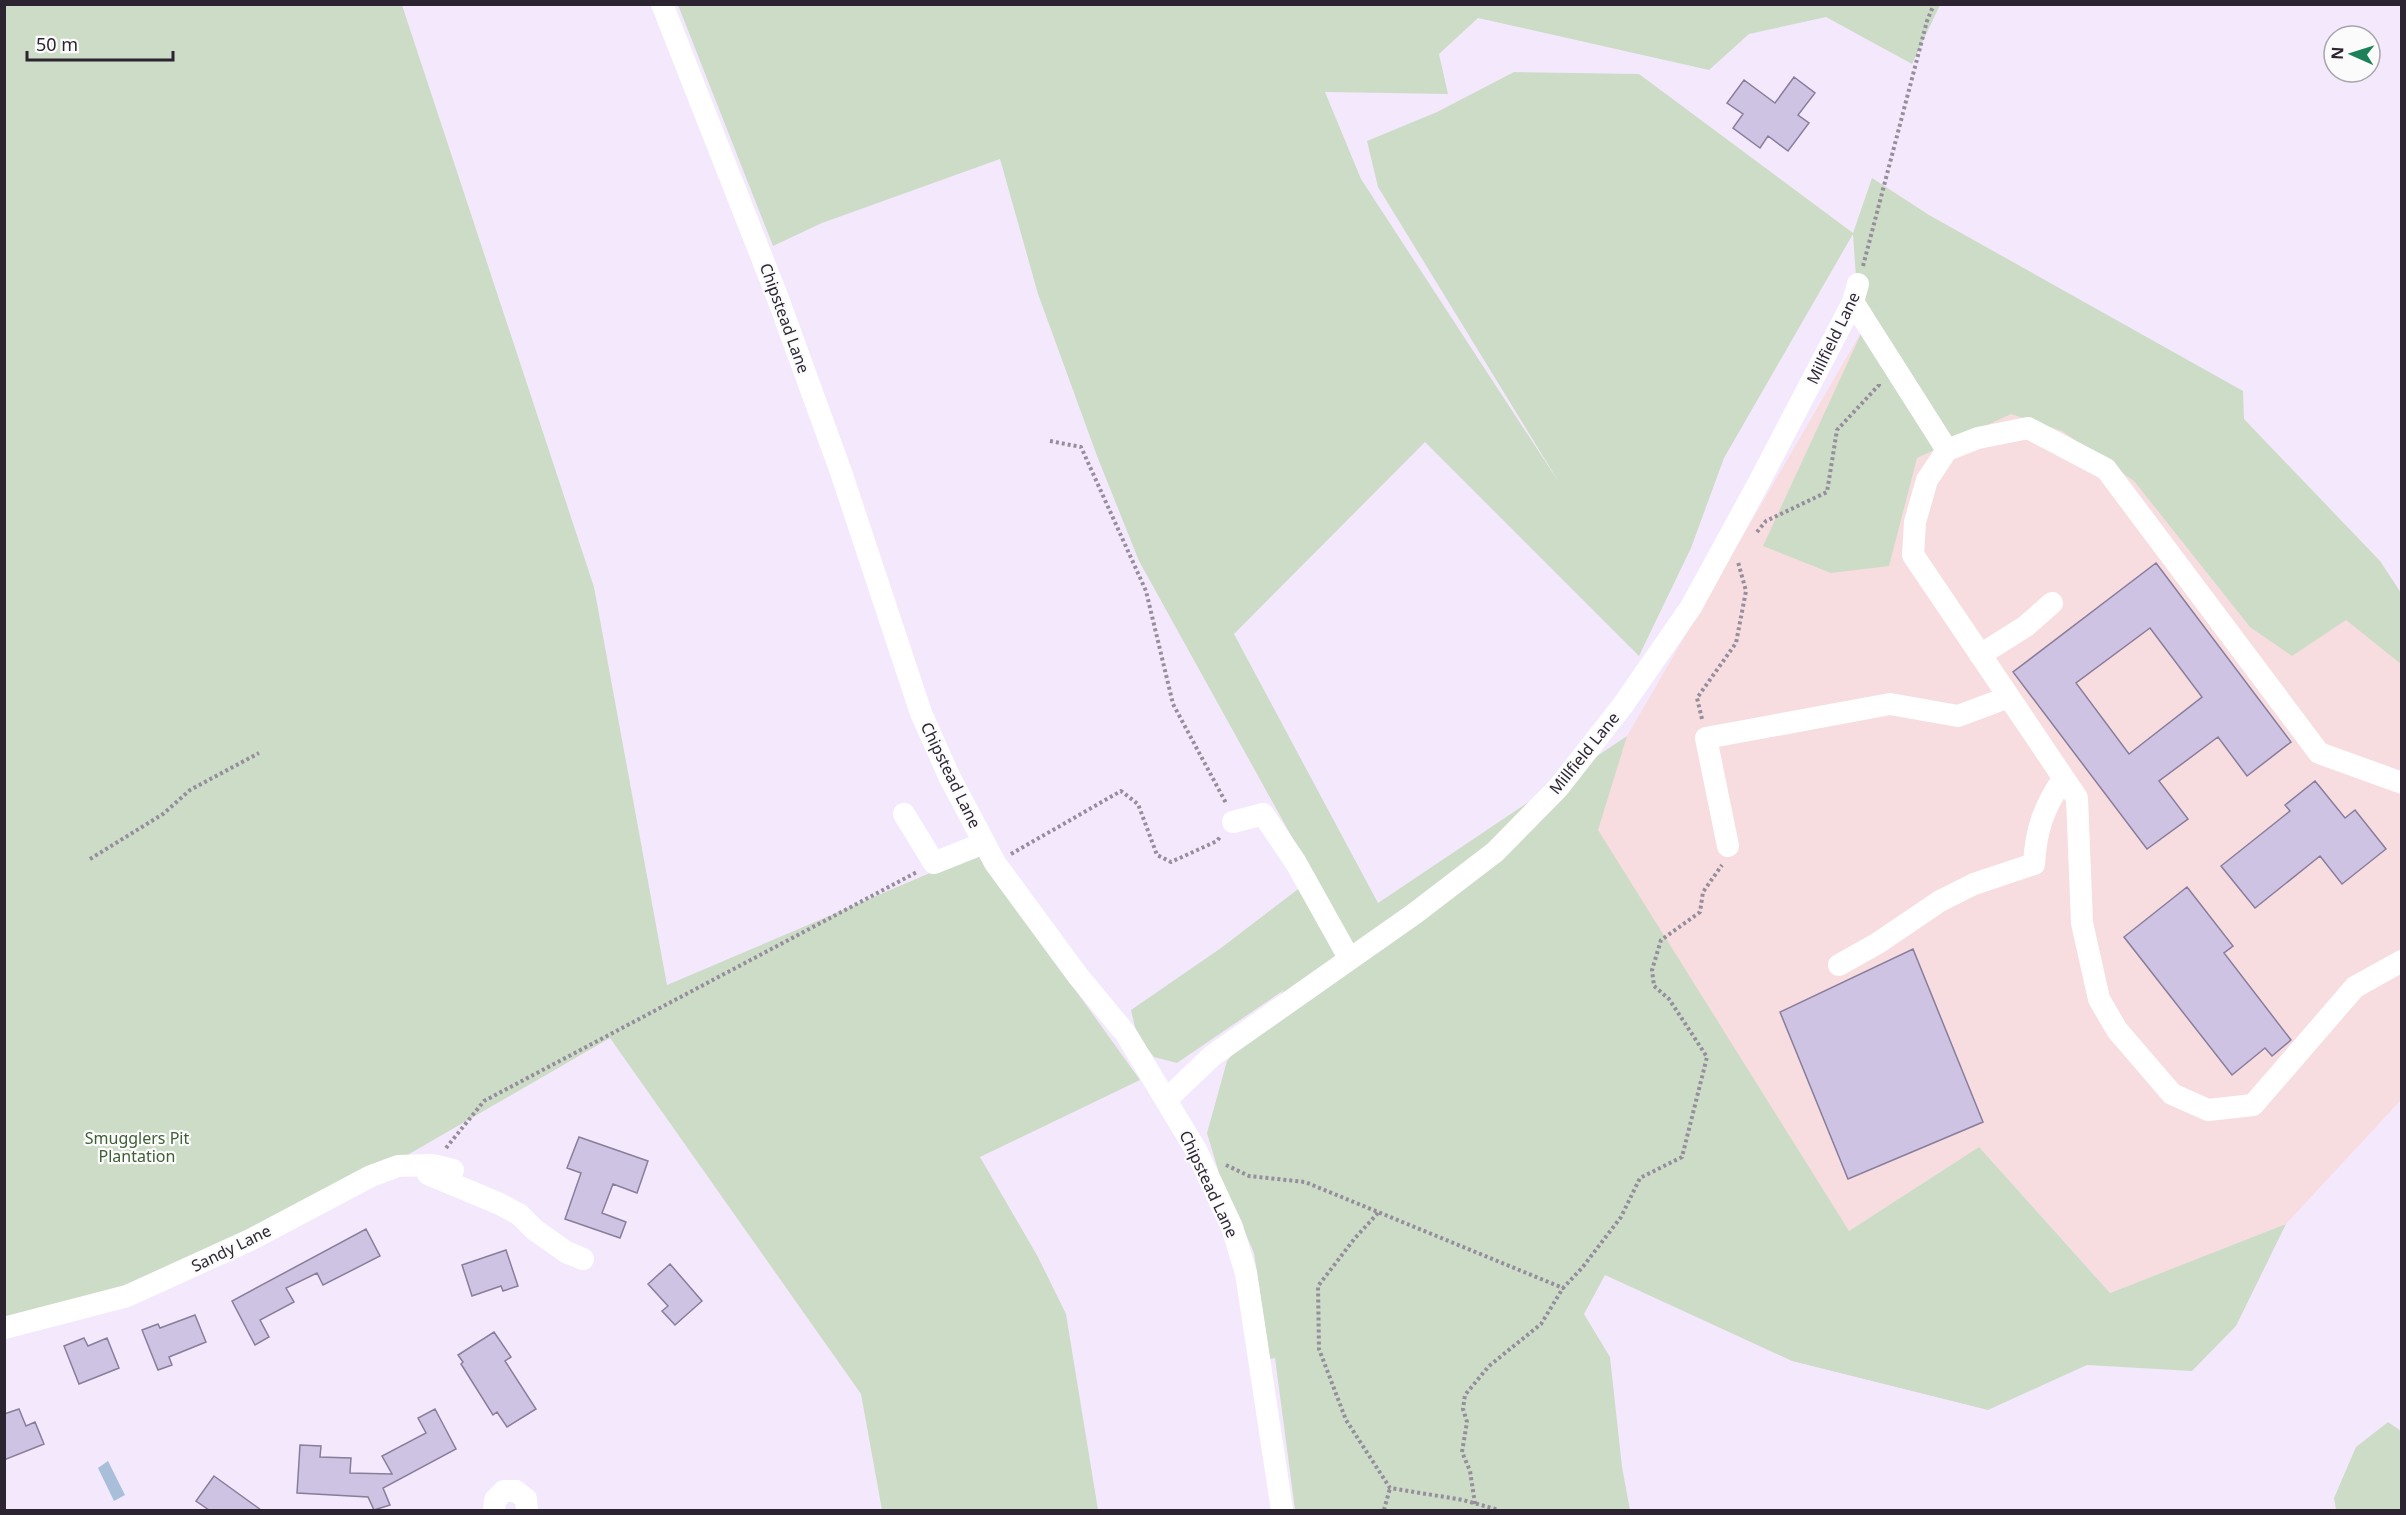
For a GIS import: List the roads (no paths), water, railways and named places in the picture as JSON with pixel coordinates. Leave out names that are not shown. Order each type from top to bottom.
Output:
[{"type":"street","name":"Chipstead Lane","points":[[662,4],[777,296],[841,472],[921,712],[949,776],[995,863],[1078,976],[1126,1034],[1196,1150],[1232,1227],[1246,1273],[1282,1510]]},
{"type":"street","name":"Millfield Lane","points":[[1166,1100],[1212,1056],[1414,914],[1495,852],[1558,788],[1623,705],[1691,607],[1757,486],[1856,293],[1947,450]]},
{"type":"street","points":[[2402,783],[2319,753],[2106,469],[2028,428],[1978,438],[1947,450],[1927,480],[1915,522],[1912,555],[2077,798],[2082,923],[2099,999],[2117,1030],[2172,1094],[2208,1110],[2253,1105],[2355,987],[2402,961]]},
{"type":"street","points":[[1980,655],[2026,626],[2052,603]]},
{"type":"street","points":[[1728,846],[1706,738],[1890,704],[1958,716],[2009,697]]},
{"type":"street","points":[[1839,965],[1878,943],[1940,901],[1974,884],[2034,864],[2036,838],[2042,816],[2063,778]]},
{"type":"street","points":[[904,814],[934,863],[984,843]]},
{"type":"street","points":[[1233,822],[1263,814],[1296,863],[1349,958]]},
{"type":"street","name":"Sandy Lane","points":[[4,1328],[127,1296],[250,1240],[371,1176],[398,1166],[432,1167],[520,1215],[535,1230],[566,1252],[583,1259]]},
{"type":"street","points":[[494,1510],[495,1500],[504,1491],[516,1491],[526,1499],[527,1510]]},
{"type":"water","points":[[108,1461],[125,1495],[114,1501],[98,1468]]},
{"type":"park label","name":"Smugglers Pit Plantation","points":[[137,1147]]}]
